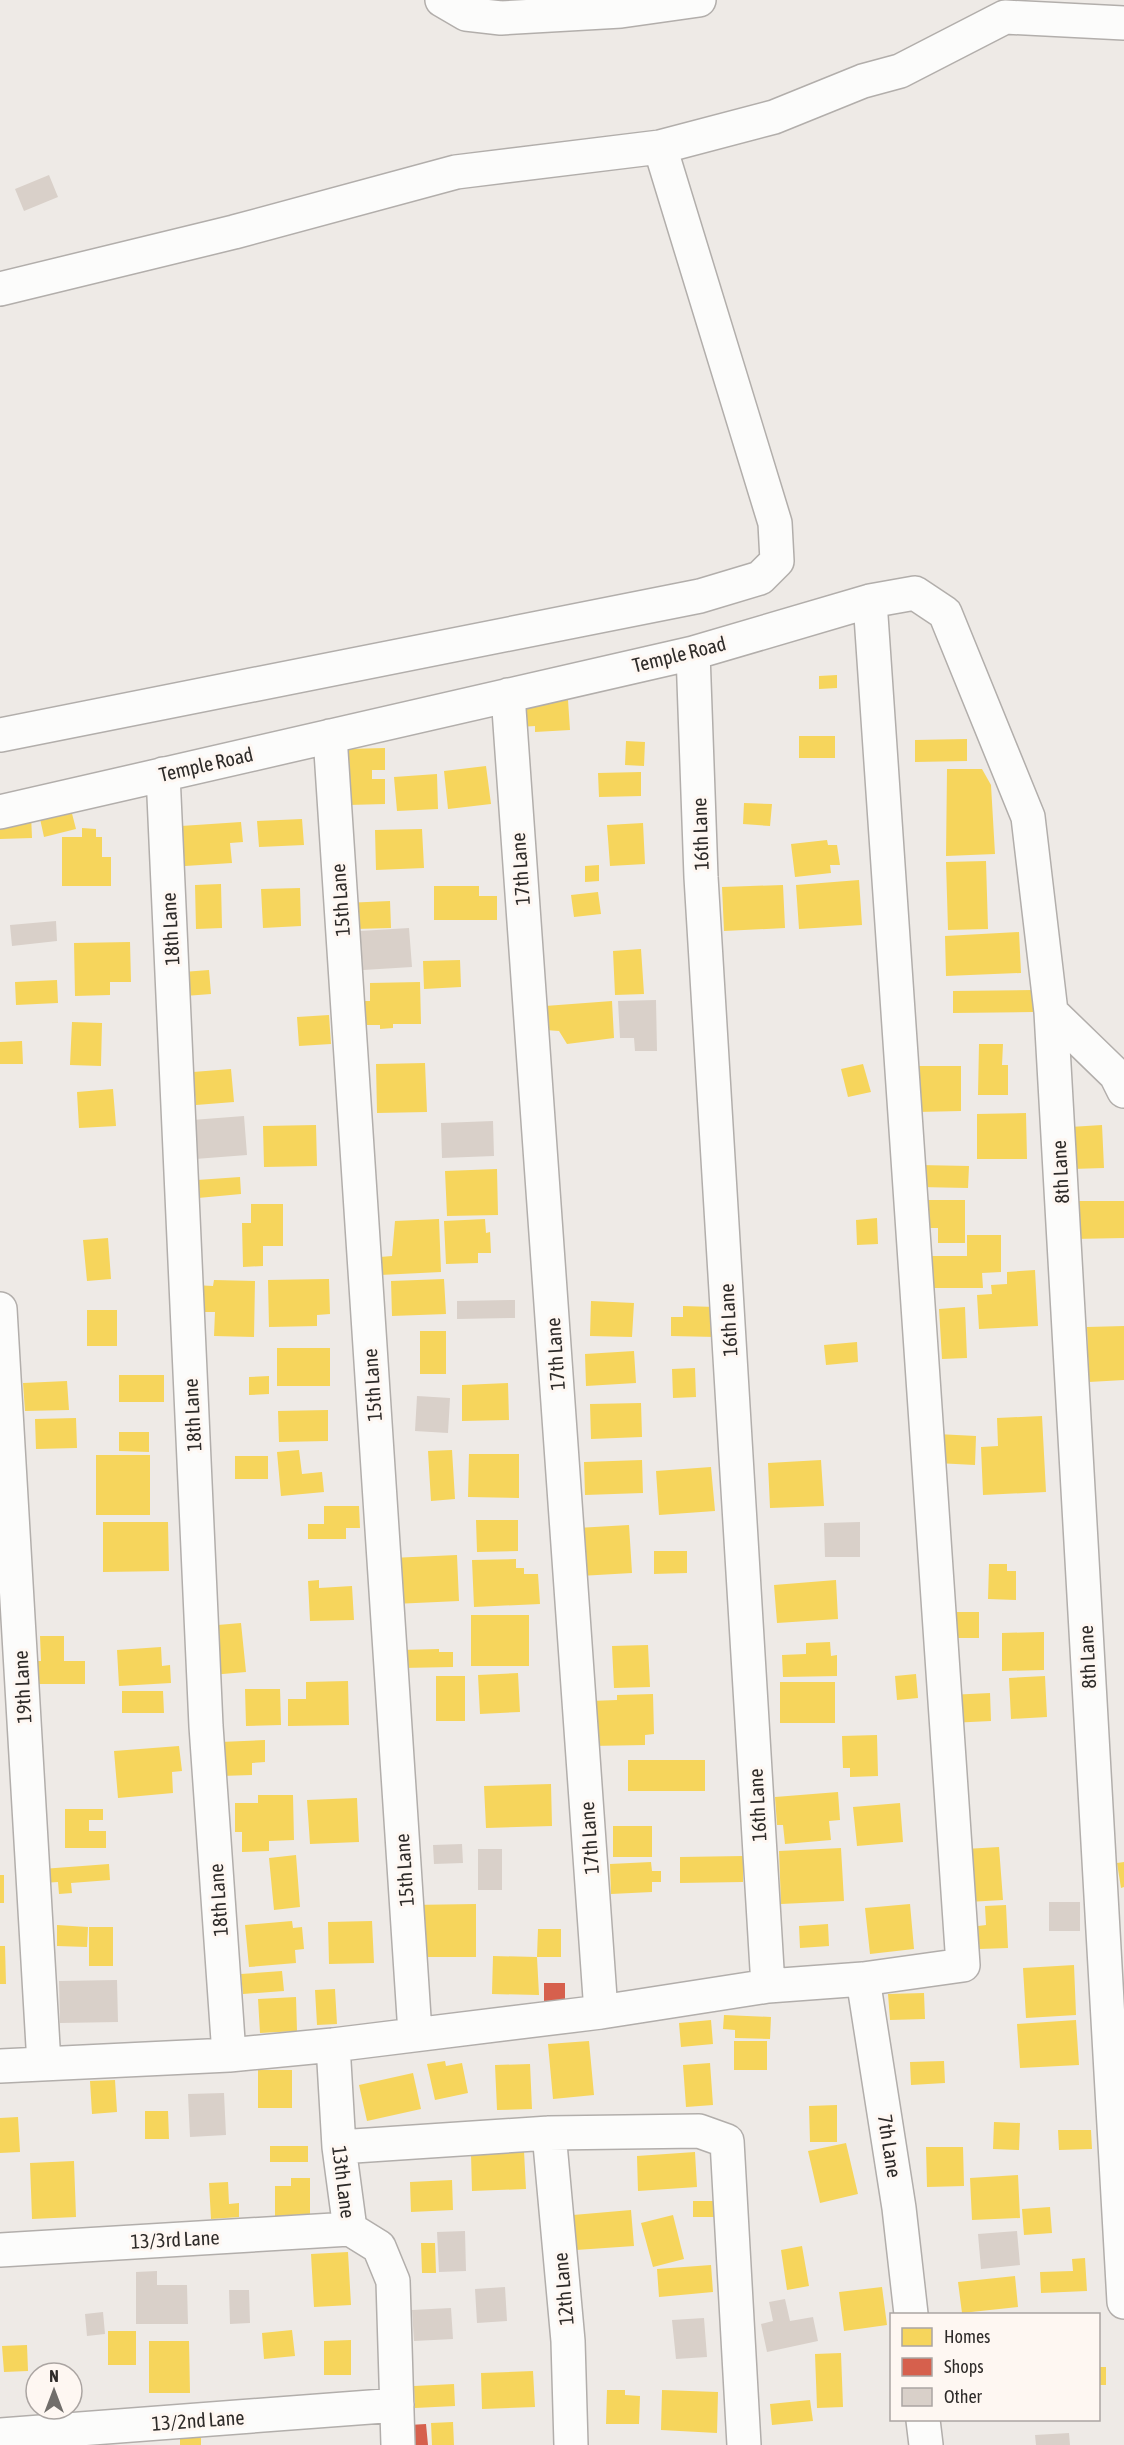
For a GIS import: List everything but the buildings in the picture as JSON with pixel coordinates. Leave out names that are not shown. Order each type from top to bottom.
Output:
[{"type":"street","points":[[442,0],[466,14],[501,18],[621,11],[699,0]]},
{"type":"street","points":[[0,289],[234,232],[456,172],[660,147],[774,117],[863,81],[900,71],[1005,17],[1124,23]]},
{"type":"street","points":[[0,735],[700,596],[760,578],[777,561],[775,523],[660,147]]},
{"type":"street","name":"Temple Road","points":[[0,812],[693,652],[870,601],[915,593],[945,613],[1028,817],[1051,1012]]},
{"type":"street","points":[[0,2066],[229,2055],[333,2045],[415,2033],[601,2012],[768,1986],[863,1979],[963,1965],[870,601]]},
{"type":"street","name":"16th Lane","points":[[693,652],[701,877],[768,1986]]},
{"type":"street","name":"17th Lane","points":[[508,695],[601,2012]]},
{"type":"street","name":"15th Lane","points":[[330,736],[415,2033]]},
{"type":"street","name":"18th Lane","points":[[163,774],[206,1726],[229,2055]]},
{"type":"street","points":[[1051,1012],[1116,1076],[1124,1091]]},
{"type":"street","name":"8th Lane","points":[[1051,1012],[1124,2302]]},
{"type":"street","name":"19th Lane","points":[[0,1310],[44,2064]]},
{"type":"street","name":"7th Lane","points":[[863,1979],[899,2208],[912,2313]]},
{"type":"street","name":"13th Lane","points":[[333,2045],[339,2147],[350,2229],[379,2247],[393,2281],[398,2445]]},
{"type":"street","points":[[339,2147],[549,2133],[699,2131],[727,2141],[744,2445]]},
{"type":"street","name":"12th Lane","points":[[549,2133],[568,2341],[571,2445]]},
{"type":"street","name":"13/3rd Lane","points":[[0,2250],[350,2229]]},
{"type":"street","name":"13/2nd Lane","points":[[0,2434],[396,2405]]},
{"type":"street","points":[[923,2421],[926,2445]]}]
